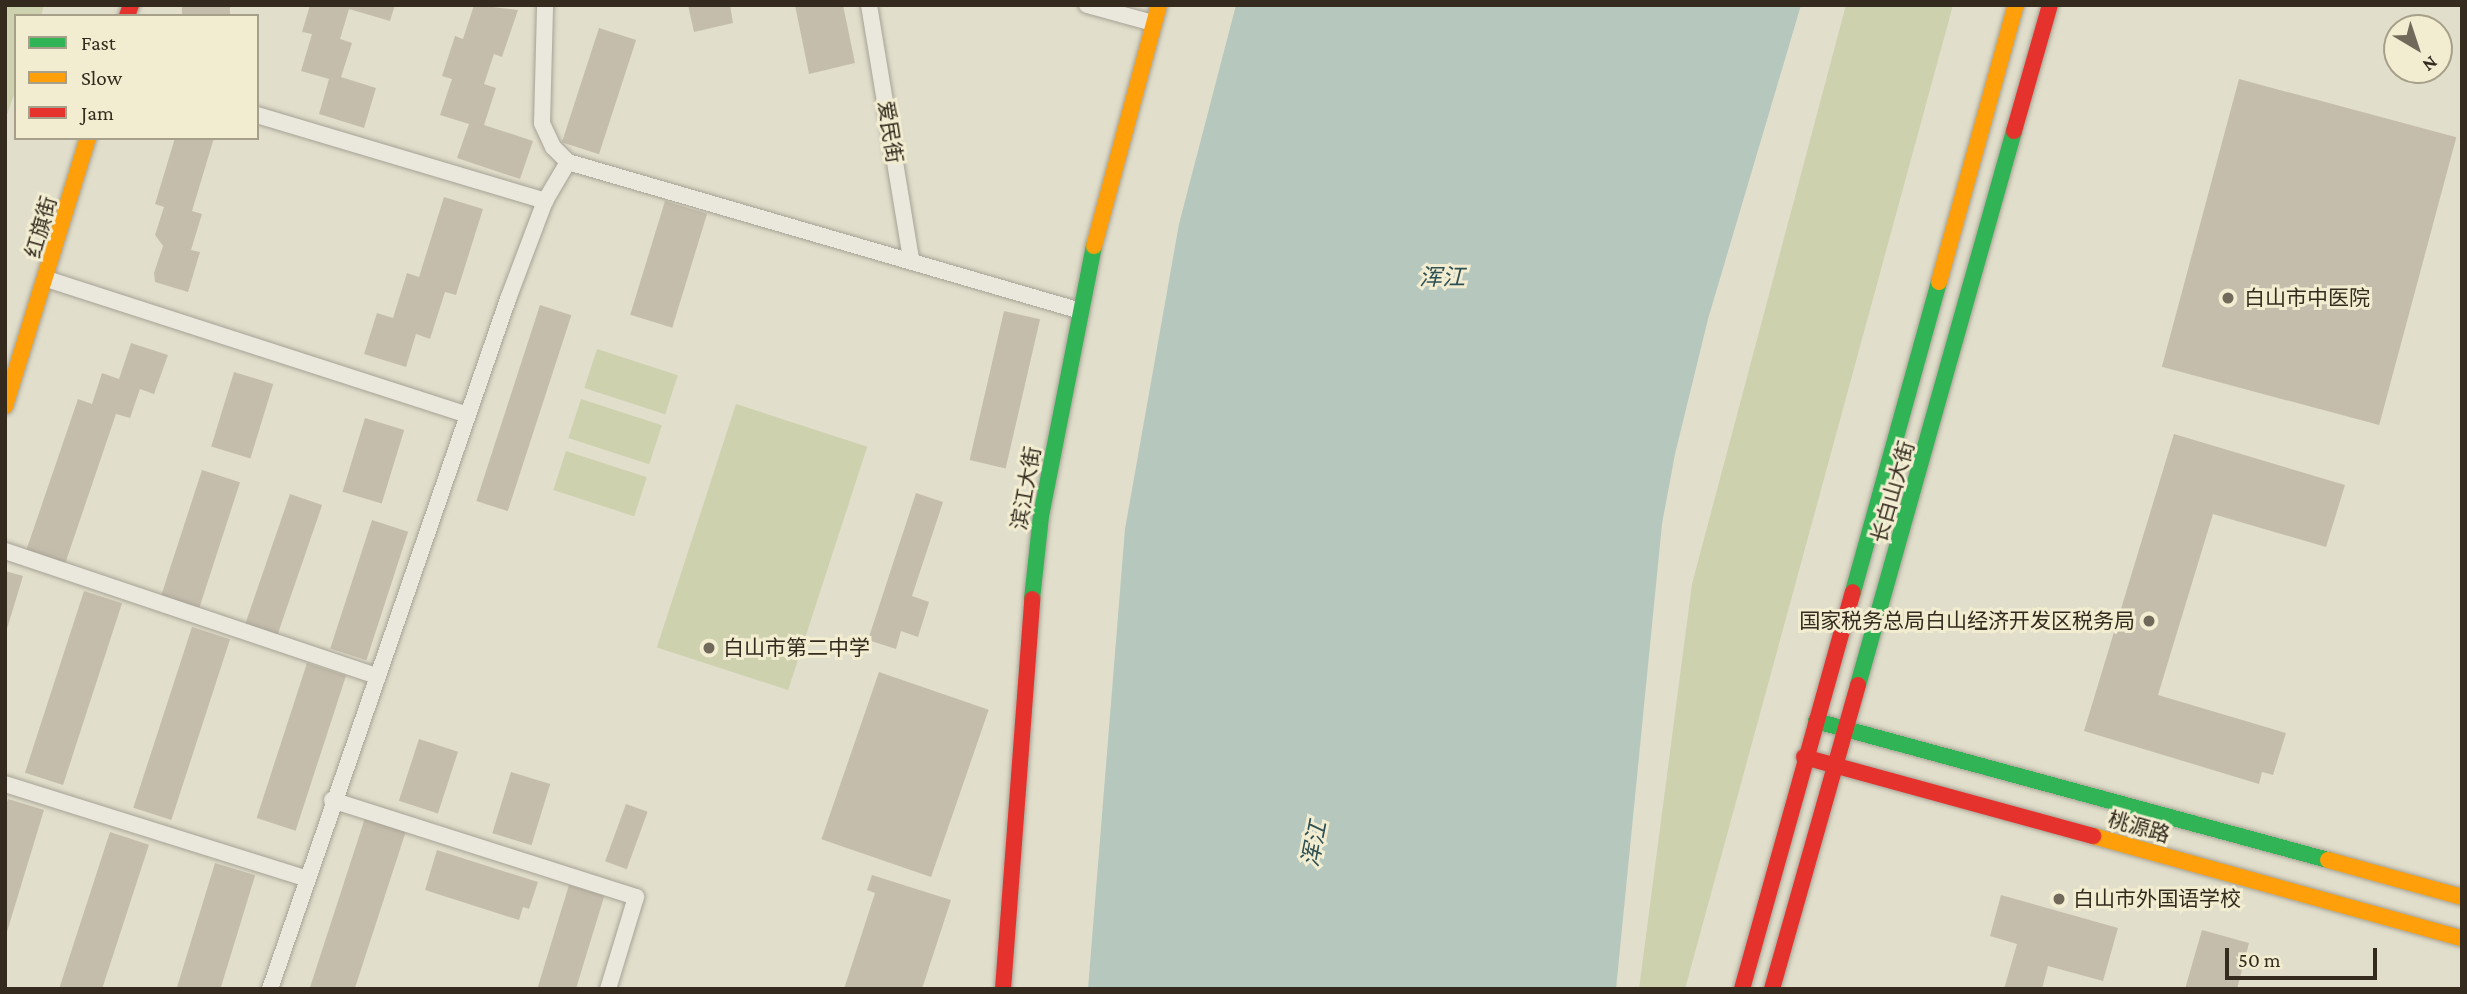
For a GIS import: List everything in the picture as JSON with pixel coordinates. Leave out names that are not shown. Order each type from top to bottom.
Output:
[{"type":"street","points":[[545,5],[542,123],[553,147],[568,162],[911,259],[1081,311]]},
{"type":"street","name":"爱民街","points":[[869,5],[911,259]]},
{"type":"street","points":[[1087,5],[1153,23]]},
{"type":"street","name":"滨江大街","points":[[1003,989],[1028,629],[1041,516],[1096,233],[1159,5]]},
{"type":"street","name":"长白山大街","points":[[1742,989],[1804,757],[2016,5]]},
{"type":"street","name":"长白山大街","points":[[1772,989],[1838,765],[2050,5]]},
{"type":"street","points":[[259,116],[545,201]]},
{"type":"street","name":"红旗街","points":[[5,406],[47,279],[87,140]]},
{"type":"street","points":[[270,989],[332,800],[545,201],[568,162]]},
{"type":"street","points":[[47,279],[468,415]]},
{"type":"street","points":[[5,551],[376,676]]},
{"type":"street","name":"桃源路","points":[[1816,721],[2462,897]]},
{"type":"street","name":"桃源路","points":[[1804,757],[2462,938]]},
{"type":"street","points":[[5,784],[305,878]]},
{"type":"street","points":[[332,800],[636,897],[608,989]]},
{"type":"green space","points":[[5,5],[44,5],[42,14],[14,14],[14,95],[5,120]]},
{"type":"green space","points":[[1846,5],[1953,5],[1685,989],[1639,989],[1692,584]]},
{"type":"green space","points":[[597,349],[678,375],[665,414],[584,388]]},
{"type":"green space","points":[[581,399],[662,425],[649,464],[568,438]]},
{"type":"green space","points":[[736,404],[867,447],[788,690],[657,647]]},
{"type":"green space","points":[[566,451],[647,477],[634,516],[553,490]]},
{"type":"water","name":"浑江","points":[[1236,5],[1801,5],[1708,319],[1675,454],[1662,524],[1616,989],[1088,989],[1125,529],[1179,224]]},
{"type":"building","points":[[182,5],[230,5],[230,14],[182,14]]},
{"type":"building","points":[[310,5],[395,5],[390,21],[349,9],[340,39],[352,43],[341,77],[376,88],[364,128],[319,114],[329,79],[301,71],[312,34],[302,32]]},
{"type":"building","points":[[474,5],[518,10],[502,57],[494,54],[484,84],[496,88],[484,125],[533,141],[520,179],[457,158],[469,124],[440,115],[452,79],[442,76],[455,36],[463,39]]},
{"type":"building","points":[[688,5],[730,5],[733,23],[694,32]]},
{"type":"building","points":[[795,5],[843,5],[855,63],[809,74]]},
{"type":"building","points":[[599,28],[636,40],[599,154],[562,142]]},
{"type":"building","points":[[2239,79],[2456,137],[2379,425],[2162,367]]},
{"type":"building","points":[[174,140],[213,140],[192,211],[202,214],[191,250],[200,252],[188,292],[155,282],[154,273],[163,246],[155,235],[164,207],[155,204]]},
{"type":"building","points":[[444,197],[483,209],[456,295],[445,292],[430,339],[416,334],[406,367],[364,354],[377,313],[393,318],[407,273],[419,277]]},
{"type":"building","points":[[665,201],[707,214],[672,328],[630,315]]},
{"type":"building","points":[[540,305],[571,315],[508,511],[476,501]]},
{"type":"building","points":[[1004,311],[1040,319],[1006,468],[970,460]]},
{"type":"building","points":[[131,343],[168,355],[154,394],[140,389],[130,418],[116,414],[65,564],[26,551],[78,399],[92,404],[102,373],[119,379]]},
{"type":"building","points":[[234,372],[273,384],[250,459],[211,447]]},
{"type":"building","points":[[365,418],[404,430],[382,504],[342,492]]},
{"type":"building","name":"国家税务总局白山经济开发区税务局","points":[[2174,434],[2345,485],[2326,547],[2213,514],[2158,695],[2286,733],[2273,775],[2262,772],[2259,784],[2084,731]]},
{"type":"building","points":[[202,470],[240,482],[199,608],[161,596]]},
{"type":"building","points":[[916,493],[943,502],[912,596],[929,602],[918,637],[901,631],[896,649],[868,640]]},
{"type":"building","points":[[290,494],[322,505],[277,636],[245,625]]},
{"type":"building","points":[[372,520],[408,532],[366,660],[330,648]]},
{"type":"building","points":[[5,571],[23,576],[6,632],[5,632]]},
{"type":"building","points":[[84,591],[122,603],[63,785],[25,773]]},
{"type":"building","points":[[192,627],[230,639],[171,820],[133,808]]},
{"type":"building","points":[[307,663],[346,676],[296,831],[257,818]]},
{"type":"building","points":[[879,672],[989,710],[931,877],[821,839]]},
{"type":"building","points":[[419,739],[458,752],[438,813],[399,801]]},
{"type":"building","points":[[511,772],[550,784],[531,845],[492,833]]},
{"type":"building","points":[[8,799],[44,810],[6,935],[5,807]]},
{"type":"building","points":[[626,804],[648,812],[627,869],[605,861]]},
{"type":"building","points":[[365,818],[406,831],[355,989],[309,989]]},
{"type":"building","points":[[110,832],[149,845],[102,989],[59,989]]},
{"type":"building","points":[[437,850],[538,882],[529,909],[523,907],[519,920],[425,890]]},
{"type":"building","points":[[215,863],[255,875],[220,989],[176,989]]},
{"type":"building","points":[[872,875],[951,900],[922,989],[844,989],[875,893],[867,890]]},
{"type":"building","points":[[569,885],[604,896],[576,989],[537,989]]},
{"type":"building","points":[[2001,895],[2118,928],[2103,981],[2048,966],[2042,989],[2004,989],[2017,944],[1990,936]]},
{"type":"building","points":[[2202,930],[2249,943],[2237,989],[2185,989]]},
{"type":"traffic: fast","points":[[1858,685],[2014,131]]},
{"type":"traffic: fast","points":[[1032,599],[1041,516],[1094,246]]},
{"type":"traffic: fast","points":[[1853,592],[1939,282]]},
{"type":"traffic: fast","points":[[1816,721],[2328,860]]},
{"type":"traffic: slow","points":[[1094,246],[1159,5]]},
{"type":"traffic: slow","points":[[1939,282],[2016,5]]},
{"type":"traffic: slow","points":[[5,406],[87,140]]},
{"type":"traffic: slow","points":[[2093,836],[2462,938]]},
{"type":"traffic: slow","points":[[2328,860],[2462,897]]},
{"type":"traffic: jam","points":[[128,14],[131,5]]},
{"type":"traffic: jam","points":[[2014,131],[2050,5]]},
{"type":"traffic: jam","points":[[1742,989],[1853,592]]},
{"type":"traffic: jam","points":[[1003,989],[1032,599]]},
{"type":"traffic: jam","points":[[1772,989],[1858,685]]},
{"type":"traffic: jam","points":[[1804,757],[2093,836]]},
{"type":"place","name":"白山市中医院","points":[[2228,298]]},
{"type":"place","name":"国家税务总局白山经济开发区税务局","points":[[2149,621]]},
{"type":"place","name":"白山市第二中学","points":[[709,648]]},
{"type":"place","name":"白山市外国语学校","points":[[2059,899]]}]
